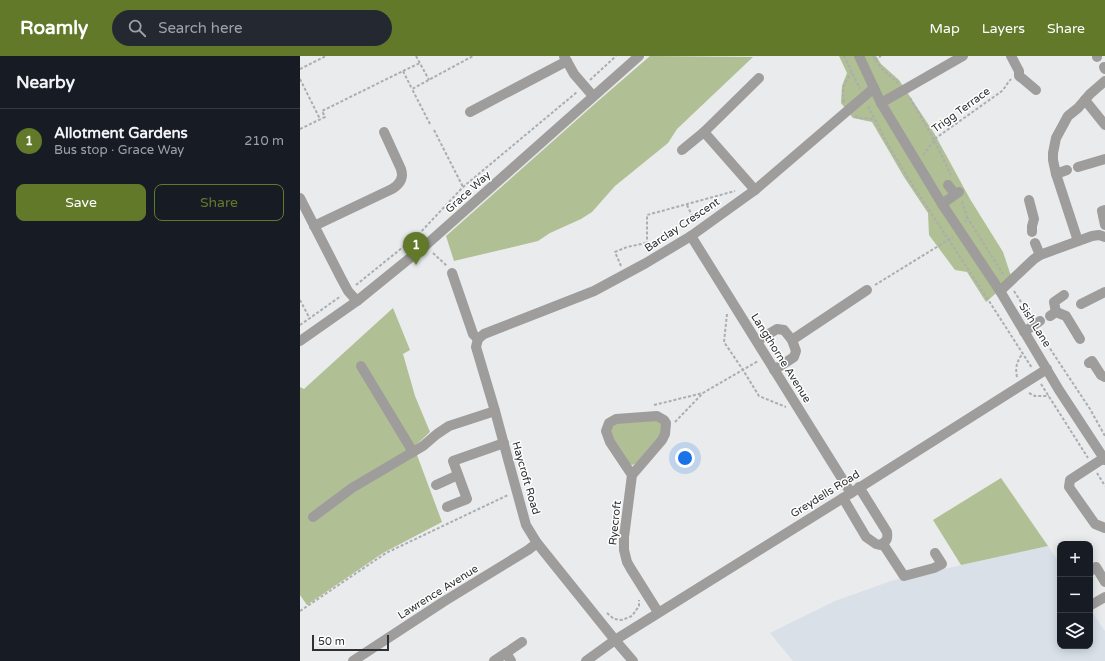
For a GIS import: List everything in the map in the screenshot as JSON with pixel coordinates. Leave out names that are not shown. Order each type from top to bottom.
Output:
[{"type":"street","name":"Grace Way","points":[[300,341],[357,301],[426,245],[639,56]]},
{"type":"street","name":"Sish Lane","points":[[859,56],[881,103],[917,163],[942,204],[1000,291],[1059,390],[1104,459]]},
{"type":"street","points":[[881,103],[963,56]]},
{"type":"street","points":[[1011,56],[1019,70],[1019,76],[1036,90]]},
{"type":"street","points":[[470,112],[565,58],[574,74],[593,96]]},
{"type":"street","points":[[682,150],[704,132],[760,78]]},
{"type":"street","points":[[1078,241],[1056,174],[1053,153],[1056,138],[1068,116],[1105,81]]},
{"type":"street","name":"Barclay Crescent","points":[[478,339],[484,334],[594,291],[646,263],[700,230],[754,190],[874,88]]},
{"type":"street","points":[[1085,100],[1105,124]]},
{"type":"street","points":[[314,226],[392,189],[399,184],[402,177],[401,169],[384,132]]},
{"type":"street","points":[[704,132],[754,190]]},
{"type":"street","points":[[1078,167],[1105,159]]},
{"type":"street","points":[[1056,174],[1067,170]]},
{"type":"street","points":[[942,204],[957,193],[948,186]]},
{"type":"street","points":[[300,198],[348,291],[357,301]]},
{"type":"street","points":[[1029,200],[1034,219],[1032,232]]},
{"type":"street","points":[[1105,210],[1102,211],[1105,225]]},
{"type":"street","points":[[1000,291],[1040,255],[1092,236],[1104,234]]},
{"type":"street","name":"Langthorne Avenue","points":[[690,236],[851,492]]},
{"type":"street","points":[[1035,242],[1040,255]]},
{"type":"street","name":"Haycroft Road","points":[[452,273],[472,334],[478,339],[476,347],[526,525],[537,543],[633,661]]},
{"type":"street","points":[[792,340],[867,290]]},
{"type":"street","points":[[1081,304],[1105,292]]},
{"type":"street","points":[[1064,295],[1054,302],[1053,314],[1066,316],[1080,339]]},
{"type":"street","points":[[1024,332],[1040,322]]},
{"type":"street","points":[[756,341],[777,329],[784,330],[792,340],[796,351],[794,356],[774,370]]},
{"type":"street","points":[[1089,363],[1092,361],[1105,377]]},
{"type":"street","points":[[361,366],[413,452]]},
{"type":"street","name":"Greydells Road","points":[[586,661],[658,612],[1047,369]]},
{"type":"street","points":[[312,517],[352,488],[423,446],[449,426],[495,411]]},
{"type":"street","points":[[642,416],[657,416],[664,420],[666,423],[665,434],[662,440],[632,475],[610,442],[606,431],[612,420],[642,416]]},
{"type":"street","points":[[446,507],[467,499],[453,461],[504,443]]},
{"type":"street","points":[[1104,459],[1092,465],[1070,480],[1069,487],[1095,524],[1105,528]]},
{"type":"street","points":[[436,485],[458,475]]},
{"type":"street","name":"Ryecroft","points":[[632,475],[624,537],[624,550],[627,562],[658,612]]},
{"type":"street","points":[[851,492],[886,532],[886,542],[883,544],[876,544],[866,538],[851,492]]},
{"type":"street","name":"Lawrence Avenue","points":[[352,661],[537,543]]},
{"type":"street","points":[[883,544],[904,576],[934,568],[942,564],[935,553]]},
{"type":"street","points":[[1093,569],[1096,567],[1105,582]]},
{"type":"street","points":[[1093,604],[1105,597]]},
{"type":"street","points":[[494,661],[508,657],[522,642]]},
{"type":"path","points":[[300,69],[326,56]]},
{"type":"path","points":[[416,56],[429,80]]},
{"type":"path","points":[[412,89],[473,56]]},
{"type":"path","points":[[300,325],[348,291],[418,235],[463,187],[584,86],[616,56]]},
{"type":"path","points":[[844,56],[887,142],[908,178],[1023,353],[1105,486]]},
{"type":"path","points":[[867,290],[961,232],[967,217],[934,140],[905,89],[881,68],[873,56]]},
{"type":"path","points":[[300,129],[325,117],[322,111],[420,63]]},
{"type":"path","points":[[403,71],[430,124]]},
{"type":"path","name":"Trigg Terrace","points":[[917,163],[934,140],[1002,91],[1013,77],[1019,76]]},
{"type":"path","points":[[300,79],[320,119]]},
{"type":"path","points":[[434,130],[463,187]]},
{"type":"path","points":[[687,204],[700,230]]},
{"type":"path","points":[[418,235],[452,273]]},
{"type":"path","points":[[625,274],[615,252],[626,247],[647,242]]},
{"type":"path","points":[[728,297],[724,342],[744,370],[759,396],[802,414]]},
{"type":"path","points":[[300,300],[310,319]]},
{"type":"path","points":[[642,416],[648,407],[703,393],[766,357]]},
{"type":"path","points":[[666,423],[674,423],[703,393]]},
{"type":"path","points":[[300,611],[386,553],[516,491]]},
{"type":"path","points":[[603,609],[614,619],[622,620],[632,616],[639,606],[639,596]]},
{"type":"shaded area","points":[[1048,546],[1057,560],[1057,649],[1093,649],[1093,613],[1105,631],[1105,661],[793,661],[770,633],[835,601],[894,580]]},
{"type":"green space","points":[[650,56],[753,57],[677,129],[668,143],[615,186],[592,212],[581,219],[550,233],[538,241],[454,261],[446,236]]},
{"type":"green space","points":[[839,56],[876,56],[881,64],[899,80],[934,133],[970,199],[1003,252],[1012,279],[986,302],[967,272],[955,270],[929,235],[928,213],[904,177],[872,122],[853,118],[841,103],[842,86],[847,73]]},
{"type":"green space","points":[[393,308],[410,350],[403,354],[415,396],[430,432],[414,447],[442,522],[383,553],[307,605],[300,595],[300,387],[304,389]]},
{"type":"green space","points":[[654,419],[662,424],[661,434],[635,464],[630,464],[610,435],[611,428],[617,423]]},
{"type":"green space","points":[[1001,478],[1048,546],[961,565],[933,520]]},
{"type":"place","name":"Allotment Gardens","points":[[416,265]]}]
